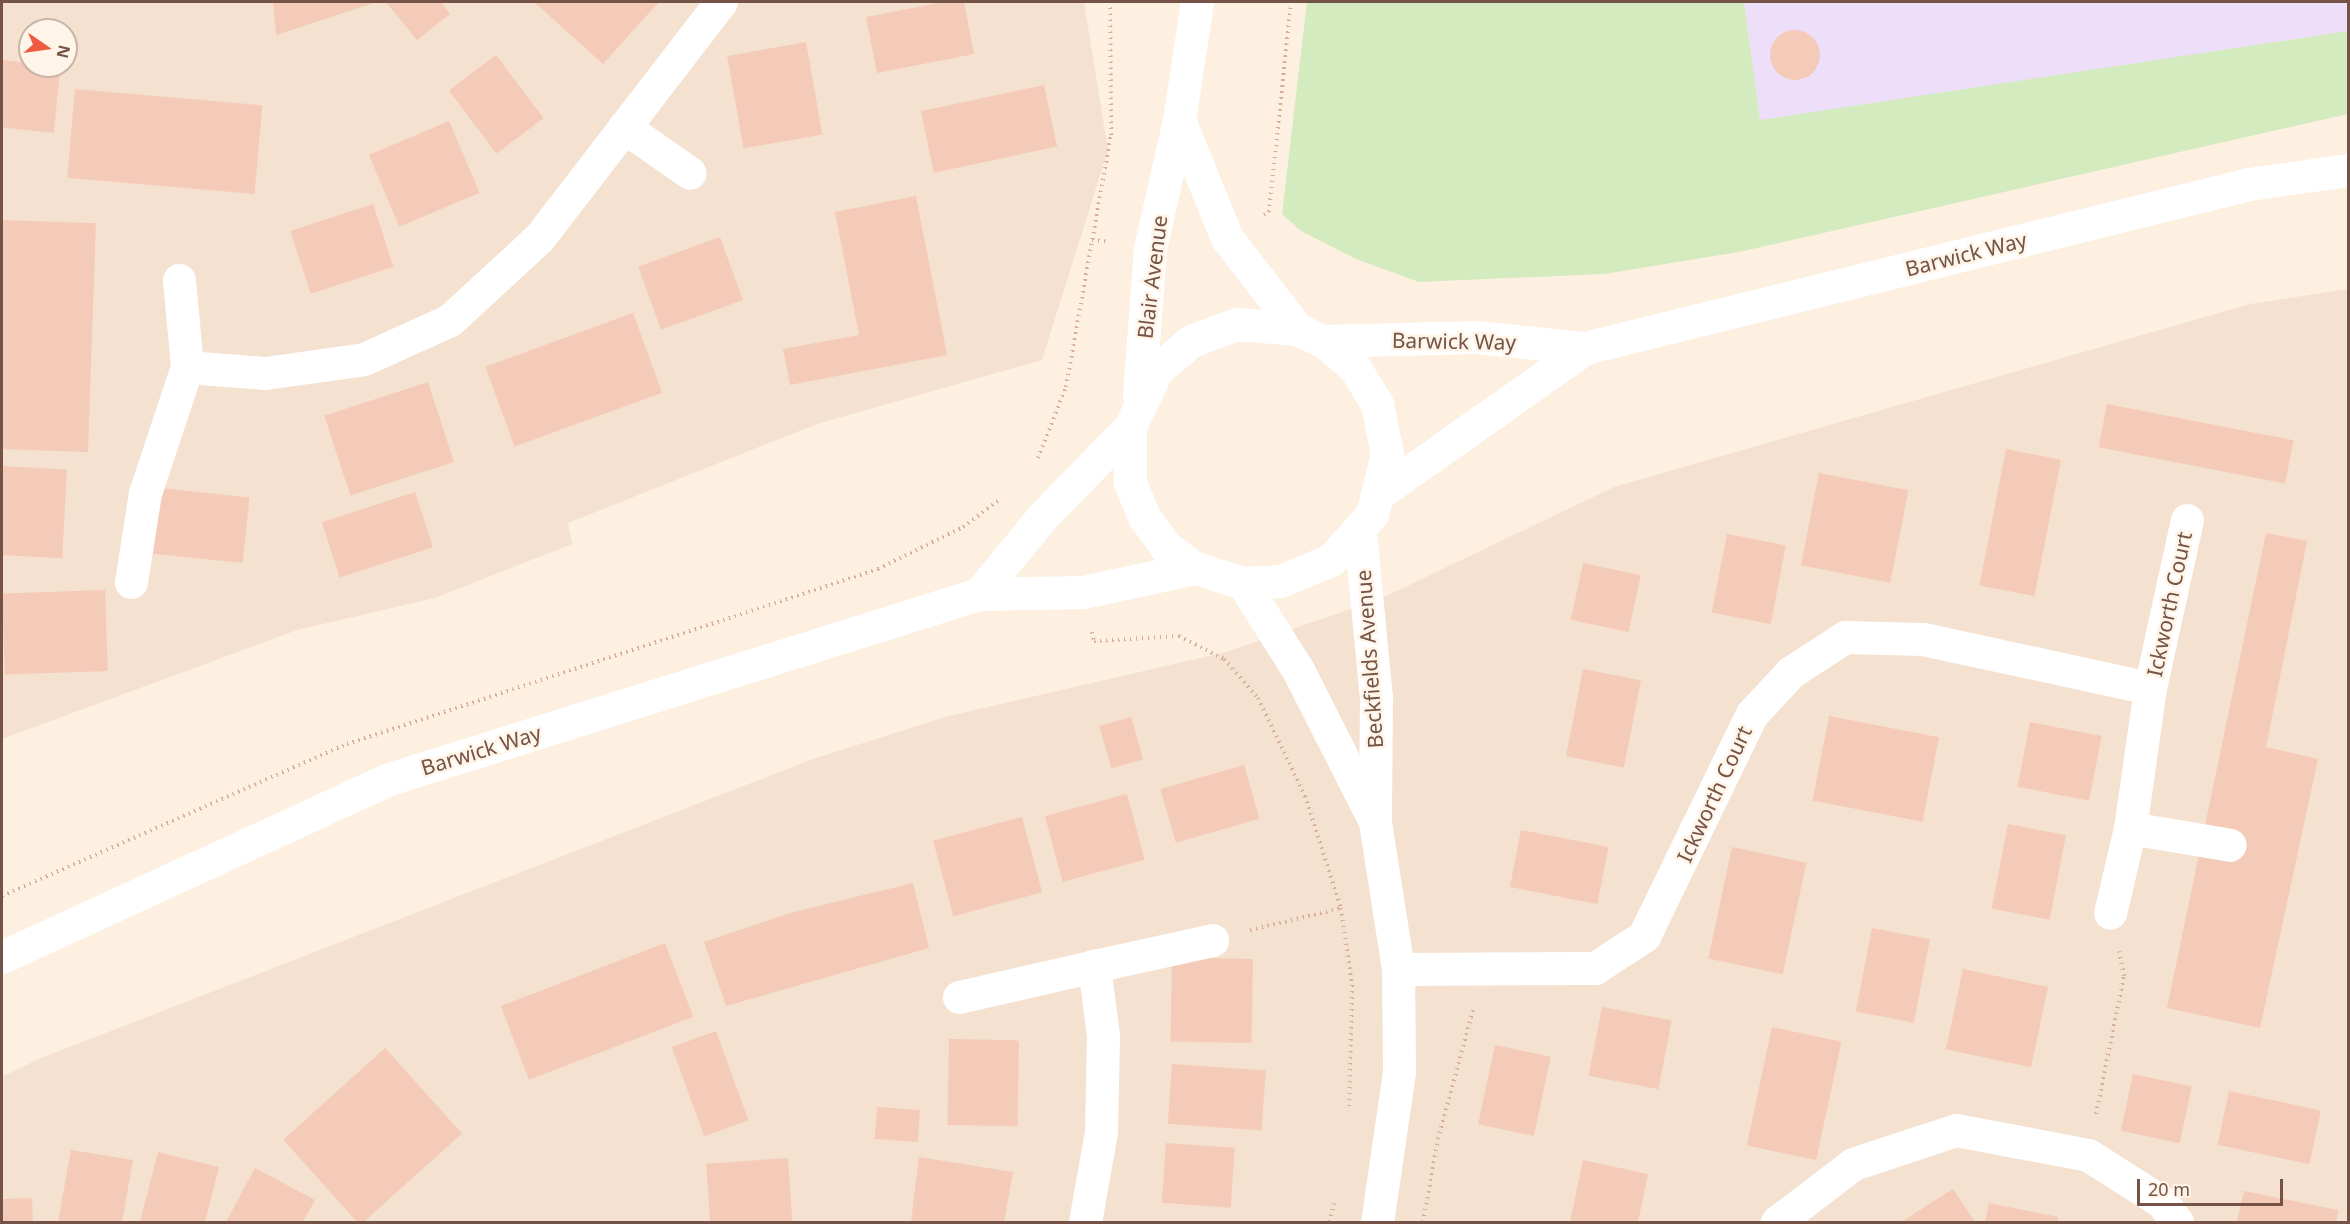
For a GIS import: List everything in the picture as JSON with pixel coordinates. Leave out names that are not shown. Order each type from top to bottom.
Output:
[{"type":"street","points":[[187,367],[265,372],[364,359],[450,320],[539,238],[721,2]]},
{"type":"street","name":"Blair Avenue","points":[[1196,568],[1166,547],[1144,517],[1130,482],[1134,413],[1150,248],[1179,120],[1197,2]]},
{"type":"street","points":[[1179,120],[1227,238],[1310,335],[1355,368],[1377,404],[1387,454],[1381,492],[1360,532],[1331,560],[1280,581],[1243,583],[1196,568]]},
{"type":"street","points":[[624,127],[690,173]]},
{"type":"street","name":"Barwick Way","points":[[1134,413],[1157,370],[1191,341],[1237,324],[1310,335],[1476,337],[1585,348],[2249,184],[2349,170]]},
{"type":"street","points":[[131,582],[161,436],[187,367],[178,280]]},
{"type":"street","name":"Barwick Way","points":[[1381,492],[1585,348]]},
{"type":"street","points":[[979,594],[1044,515],[1134,413]]},
{"type":"street","name":"Ickworth Court","points":[[2110,913],[2130,828],[2150,688],[2187,520]]},
{"type":"street","name":"Beckfields Avenue","points":[[1360,532],[1376,697],[1375,822],[1398,969],[1400,1072],[1377,1222]]},
{"type":"street","name":"Barwick Way","points":[[2,957],[389,779],[979,594],[1083,592],[1196,568]]},
{"type":"street","name":"Beckfields Avenue","points":[[1243,583],[1298,670],[1375,822]]},
{"type":"street","name":"Ickworth Court","points":[[1398,969],[1485,971],[1595,968],[1644,936],[1752,714],[1791,672],[1845,637],[1923,639],[2150,688]]},
{"type":"street","points":[[2130,828],[2230,845]]},
{"type":"street","points":[[959,997],[1212,940]]},
{"type":"street","points":[[1085,1222],[1101,1132],[1102,1035],[1094,966]]},
{"type":"street","points":[[1777,1222],[1853,1164],[1956,1130],[2088,1155],[2162,1202],[2177,1222]]},
{"type":"path","points":[[1044,515],[1032,473],[1066,387],[1111,135],[1110,2]]},
{"type":"path","points":[[2,896],[347,744],[878,570],[963,527],[1005,494]]},
{"type":"path","points":[[1083,592],[1094,641],[1179,636],[1224,658],[1258,698],[1305,796],[1341,908],[1352,985],[1348,1112]]},
{"type":"path","points":[[1212,940],[1341,908],[1388,902]]},
{"type":"path","points":[[2088,1155],[2124,976],[2110,913]]},
{"type":"path","points":[[1423,1222],[1438,1139],[1485,971]]},
{"type":"path","points":[[1330,1222],[1337,1190]]},
{"type":"shaded area","points":[[2,2],[1084,2],[1108,150],[1042,360],[817,424],[568,523],[572,544],[435,598],[297,630],[2,739]]},
{"type":"shaded area","points":[[1744,2],[2348,2],[2348,31],[1760,121]]},
{"type":"shaded area","points":[[2348,289],[2348,1222],[2,1222],[2,1077],[41,1058],[813,759],[945,717],[1226,652],[1380,599],[1614,487],[2250,304]]},
{"type":"green space","points":[[1307,2],[1744,2],[1760,120],[2348,31],[2348,114],[1739,252],[1604,274],[1419,282],[1356,259],[1301,231],[1282,214]]},
{"type":"building","points":[[273,2],[377,2],[276,35]]},
{"type":"building","points":[[386,2],[441,2],[450,14],[417,40]]},
{"type":"building","points":[[534,2],[659,2],[603,64]]},
{"type":"building","points":[[944,2],[964,2],[974,54],[877,73],[866,17]]},
{"type":"building","points":[[1795,30],[1813,37],[1820,55],[1813,73],[1795,80],[1777,73],[1770,55],[1777,37]]},
{"type":"building","points":[[806,42],[822,135],[744,148],[727,56]]},
{"type":"building","points":[[496,55],[544,118],[496,154],[449,91]]},
{"type":"building","points":[[2,60],[18,62],[18,78],[59,78],[54,133],[2,127]]},
{"type":"building","points":[[1044,85],[1057,147],[934,173],[921,111]]},
{"type":"building","points":[[75,89],[262,105],[255,194],[67,178]]},
{"type":"building","points":[[449,121],[479,193],[399,227],[369,155]]},
{"type":"building","points":[[916,196],[947,355],[790,385],[783,349],[859,335],[835,212]]},
{"type":"building","points":[[373,204],[393,267],[311,294],[290,231]]},
{"type":"building","points":[[3,220],[96,223],[88,452],[2,449]]},
{"type":"building","points":[[720,237],[743,300],[661,330],[638,267]]},
{"type":"building","points":[[633,313],[662,393],[515,447],[485,367]]},
{"type":"building","points":[[428,382],[454,462],[350,496],[324,416]]},
{"type":"building","points":[[2107,404],[2294,440],[2285,483],[2099,447]]},
{"type":"building","points":[[2006,449],[2061,460],[2034,596],[1979,585]]},
{"type":"building","points":[[2,466],[67,469],[62,558],[2,555]]},
{"type":"building","points":[[1819,473],[1908,490],[1890,583],[1801,565]]},
{"type":"building","points":[[160,488],[250,497],[243,563],[153,554]]},
{"type":"building","points":[[415,492],[433,547],[340,577],[322,522]]},
{"type":"building","points":[[2266,533],[2307,541],[2266,747],[2318,759],[2260,1028],[2167,1008]]},
{"type":"building","points":[[1727,534],[1786,545],[1771,624],[1712,613]]},
{"type":"building","points":[[1583,563],[1641,575],[1629,632],[1571,620]]},
{"type":"building","points":[[105,590],[108,671],[5,675],[2,594]]},
{"type":"building","points":[[1583,669],[1641,680],[1624,768],[1566,756]]},
{"type":"building","points":[[1829,716],[1939,737],[1923,822],[1813,800]]},
{"type":"building","points":[[1131,717],[1143,759],[1111,768],[1099,726]]},
{"type":"building","points":[[2030,722],[2102,736],[2089,801],[2017,787]]},
{"type":"building","points":[[1244,765],[1259,819],[1176,843],[1160,789]]},
{"type":"building","points":[[1127,794],[1145,860],[1062,882],[1045,816]]},
{"type":"building","points":[[1022,817],[1042,892],[953,916],[933,841]]},
{"type":"building","points":[[2008,824],[2066,835],[2050,920],[1992,908]]},
{"type":"building","points":[[1521,830],[1608,847],[1597,904],[1510,887]]},
{"type":"building","points":[[1732,847],[1806,863],[1783,974],[1708,959]]},
{"type":"building","points":[[913,883],[929,948],[726,1006],[704,942],[790,913]]},
{"type":"building","points":[[1872,928],[1930,939],[1914,1023],[1856,1011]]},
{"type":"building","points":[[665,943],[693,1017],[529,1080],[501,1006]]},
{"type":"building","points":[[1172,958],[1253,959],[1252,1043],[1171,1042]]},
{"type":"building","points":[[1963,969],[2048,987],[2031,1067],[1946,1049]]},
{"type":"building","points":[[1602,1007],[1672,1021],[1658,1089],[1589,1076]]},
{"type":"building","points":[[1772,1027],[1841,1042],[1816,1160],[1747,1145]]},
{"type":"building","points":[[716,1031],[748,1120],[704,1136],[672,1047]]},
{"type":"building","points":[[949,1039],[1019,1040],[1017,1126],[947,1125]]},
{"type":"building","points":[[1495,1045],[1551,1057],[1534,1136],[1478,1124]]},
{"type":"building","points":[[385,1048],[462,1133],[364,1222],[357,1222],[283,1140]]},
{"type":"building","points":[[1172,1064],[1266,1071],[1262,1130],[1168,1124]]},
{"type":"building","points":[[2133,1074],[2192,1086],[2180,1143],[2121,1131]]},
{"type":"building","points":[[2229,1091],[2321,1111],[2310,1164],[2218,1145]]},
{"type":"building","points":[[877,1107],[920,1110],[918,1142],[875,1139]]},
{"type":"building","points":[[1166,1143],[1235,1148],[1231,1208],[1162,1203]]},
{"type":"building","points":[[71,1150],[133,1160],[122,1222],[58,1222]]},
{"type":"building","points":[[158,1152],[219,1167],[205,1222],[140,1222]]},
{"type":"building","points":[[919,1157],[1013,1172],[1004,1222],[911,1222]]},
{"type":"building","points":[[788,1158],[792,1222],[710,1222],[706,1164]]},
{"type":"building","points":[[1583,1160],[1648,1174],[1638,1222],[1570,1222]]},
{"type":"building","points":[[255,1168],[315,1200],[303,1222],[226,1222]]},
{"type":"building","points":[[1953,1189],[1975,1222],[1901,1222]]},
{"type":"building","points":[[2244,1191],[2338,1210],[2336,1222],[2237,1222]]},
{"type":"building","points":[[32,1198],[33,1222],[3,1222],[2,1199]]},
{"type":"building","points":[[1989,1203],[2058,1217],[2057,1222],[1985,1222]]}]
